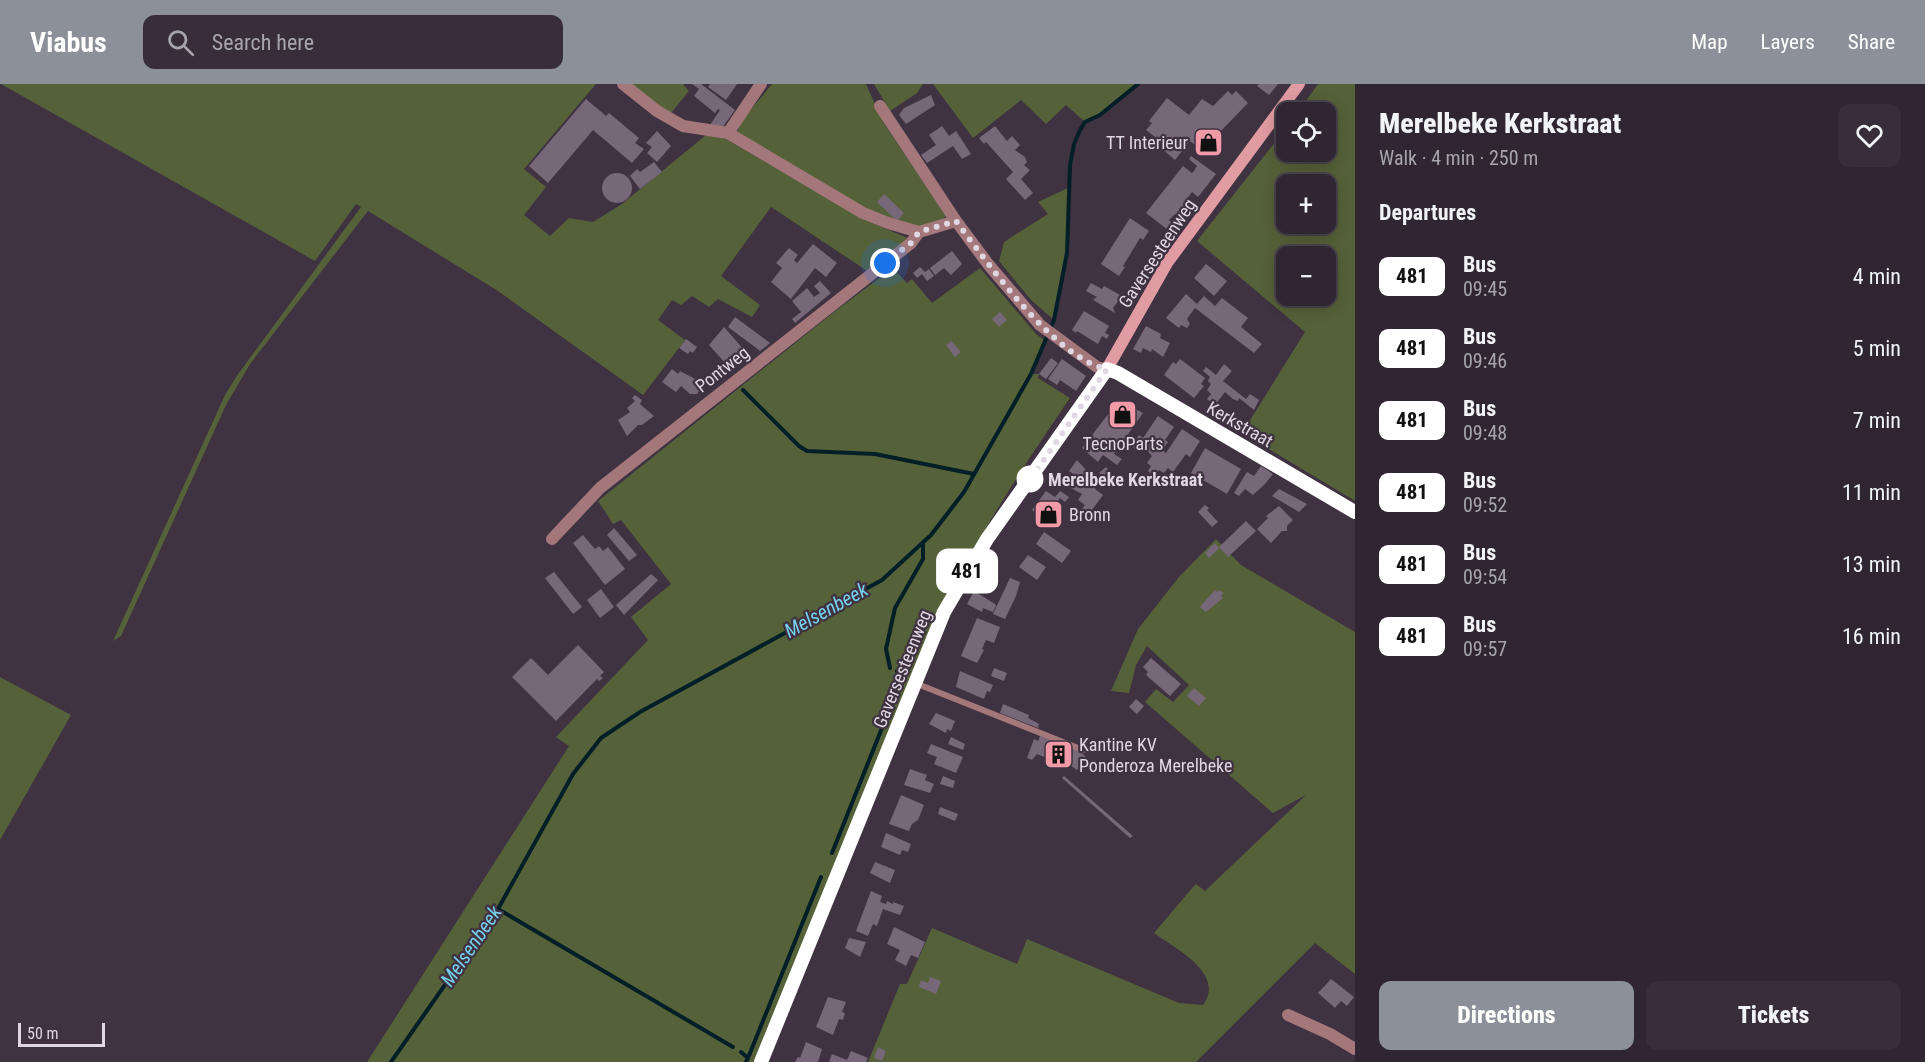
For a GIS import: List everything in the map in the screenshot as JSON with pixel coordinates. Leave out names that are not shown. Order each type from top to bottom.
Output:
[{"type":"street","points":[[623,84],[657,111],[683,126],[728,133],[863,213],[903,229],[919,232]]},
{"type":"street","points":[[728,133],[762,84]]},
{"type":"street","name":"Gaversesteenweg","points":[[761,1062],[944,612],[970,566],[1107,369],[1167,263],[1299,84]]},
{"type":"street","points":[[880,106],[956,221],[988,264],[1040,325],[1097,367],[1107,369]]},
{"type":"street","name":"Pontweg","points":[[552,539],[600,488],[911,243],[919,232],[956,221]]},
{"type":"street","name":"Kerkstraat","points":[[1107,369],[1118,373],[1355,512]]},
{"type":"street","points":[[1288,1016],[1322,1030],[1355,1049]]},
{"type":"lane","points":[[915,683],[1083,750]]},
{"type":"green space","points":[[1,84],[596,84],[524,169],[546,187],[524,215],[550,236],[569,218],[593,222],[622,204],[706,135],[726,139],[865,220],[910,239],[870,273],[771,207],[721,276],[760,305],[752,317],[718,299],[709,307],[692,296],[681,305],[672,300],[658,320],[685,340],[643,395],[498,291],[368,211],[250,364],[226,405],[121,636],[113,641],[225,395],[361,207],[356,204],[315,261]]},
{"type":"green space","points":[[630,84],[683,84],[689,91],[671,113],[668,113]]},
{"type":"green space","points":[[772,84],[866,84],[883,122],[946,216],[940,221],[917,228],[877,215],[737,133],[740,123]]},
{"type":"green space","points":[[874,84],[923,84],[917,93],[890,111]]},
{"type":"green space","points":[[933,84],[1138,84],[1100,115],[1085,122],[1066,105],[1046,124],[1021,100],[973,138]]},
{"type":"green space","points":[[1318,84],[1355,84],[1355,501],[1242,433],[1305,332],[1197,241],[1276,141],[1276,162],[1336,162],[1336,102],[1305,102]]},
{"type":"green space","points":[[1070,187],[1067,253],[1054,320],[1031,300],[999,261],[1004,242],[1048,214],[1038,202]]},
{"type":"green space","points":[[893,268],[907,283],[912,279],[932,303],[980,268],[1037,335],[1046,341],[1031,374],[1039,374],[1038,378],[1070,398],[1002,502],[940,608],[756,1062],[367,1062],[569,746],[556,737],[648,640],[631,617],[671,584],[621,520],[613,524],[598,501],[834,312]]},
{"type":"green space","points":[[1216,539],[1241,565],[1355,632],[1355,974],[1315,943],[1196,1062],[868,1062],[900,984],[907,984],[932,928],[1017,964],[1027,939],[1179,1003],[1203,1005],[1208,994],[1208,983],[1203,973],[1195,963],[1154,933],[1196,884],[1205,891],[1306,795],[1273,813],[1145,702],[1156,689],[1173,702],[1189,685],[1147,646],[1136,665],[1129,693],[1111,691],[1138,629],[1179,577]]},
{"type":"green space","points":[[0,677],[71,715],[0,840]]},
{"type":"building","points":[[692,84],[701,84],[735,110],[722,128],[710,125],[720,110],[718,109],[715,113],[694,96],[699,89]]},
{"type":"building","points":[[710,84],[737,84],[726,100],[708,87]]},
{"type":"building","points":[[1259,84],[1278,84],[1269,95],[1257,86]]},
{"type":"building","points":[[1228,91],[1232,95],[1236,91],[1248,103],[1216,136],[1223,142],[1214,153],[1206,146],[1203,151],[1190,141],[1175,160],[1161,148],[1170,137],[1163,143],[1146,130],[1152,123],[1149,121],[1167,98],[1189,115],[1202,99],[1213,106]]},
{"type":"building","points":[[931,95],[935,105],[906,124],[899,115],[904,108]]},
{"type":"building","points":[[586,99],[606,116],[609,113],[639,138],[635,143],[644,149],[632,163],[593,130],[548,183],[529,166]]},
{"type":"building","points":[[942,126],[949,136],[956,131],[971,154],[962,159],[953,146],[927,163],[921,155],[936,145],[929,135]]},
{"type":"building","points":[[995,126],[1007,141],[1012,136],[1020,145],[1015,150],[1025,157],[1027,162],[1024,165],[1030,170],[1021,179],[1033,193],[1025,200],[1006,179],[1013,172],[986,142],[984,144],[979,138]]},
{"type":"building","points":[[657,131],[671,146],[657,162],[647,153],[652,147],[646,143]]},
{"type":"building","points":[[1191,156],[1216,174],[1198,197],[1192,192],[1186,200],[1193,205],[1182,219],[1175,214],[1169,220],[1173,224],[1168,230],[1146,213],[1183,166],[1192,173],[1194,171],[1197,166],[1189,159]]},
{"type":"building","points":[[654,162],[662,172],[640,189],[630,176],[637,169],[640,172]]},
{"type":"building","points":[[617,173],[623,174],[631,182],[631,194],[623,202],[617,203],[611,202],[603,194],[602,188],[603,182],[611,174]]},
{"type":"building","points":[[884,194],[904,213],[897,221],[877,202]]},
{"type":"building","points":[[1130,218],[1149,231],[1143,240],[1140,238],[1119,276],[1101,264]]},
{"type":"building","points":[[813,244],[837,263],[826,277],[815,268],[791,299],[771,282],[782,268],[776,263],[789,248],[798,255],[794,260],[797,263]]},
{"type":"building","points":[[952,251],[962,264],[951,275],[944,268],[935,275],[930,268]]},
{"type":"building","points":[[1206,264],[1227,281],[1214,296],[1194,278]]},
{"type":"building","points":[[920,267],[925,272],[929,269],[934,276],[927,281],[922,274],[917,278],[913,273]]},
{"type":"building","points":[[820,281],[831,293],[795,323],[792,319],[801,312],[792,301],[807,288],[814,297],[820,293],[814,286]]},
{"type":"building","points":[[1091,283],[1102,289],[1104,286],[1122,296],[1113,308],[1115,313],[1093,300],[1097,297],[1086,291]]},
{"type":"building","points":[[1186,294],[1197,304],[1204,296],[1215,306],[1222,298],[1248,318],[1241,327],[1262,344],[1254,353],[1195,308],[1187,319],[1190,324],[1187,328],[1181,325],[1179,328],[1166,318]]},
{"type":"building","points":[[1084,311],[1109,326],[1105,333],[1109,335],[1107,339],[1102,336],[1098,344],[1072,330]]},
{"type":"building","points":[[1000,312],[1007,320],[999,327],[992,319]]},
{"type":"building","points":[[735,317],[770,343],[760,351],[728,327]]},
{"type":"building","points":[[1146,326],[1161,334],[1160,338],[1170,343],[1163,357],[1152,349],[1151,352],[1143,348],[1141,353],[1133,349]]},
{"type":"building","points":[[724,327],[745,351],[726,364],[709,345]]},
{"type":"building","points":[[686,339],[697,347],[693,353],[690,351],[688,354],[679,348]]},
{"type":"building","points":[[951,341],[961,352],[955,357],[946,345]]},
{"type":"building","points":[[1051,358],[1058,363],[1046,379],[1039,374]]},
{"type":"building","points":[[1062,359],[1086,376],[1076,391],[1060,380],[1057,385],[1048,379]]},
{"type":"building","points":[[1180,359],[1205,378],[1201,384],[1204,386],[1194,398],[1164,375],[1173,362],[1176,364]]},
{"type":"building","points":[[1224,364],[1232,371],[1223,381],[1246,399],[1250,394],[1259,400],[1254,410],[1239,398],[1238,401],[1233,399],[1225,392],[1215,405],[1207,399],[1211,394],[1207,390],[1211,384],[1208,381],[1210,377],[1203,371],[1206,367],[1216,375]]},
{"type":"building","points":[[672,369],[678,374],[680,371],[695,379],[694,381],[702,387],[697,394],[690,394],[681,386],[676,392],[662,382]]},
{"type":"building","points":[[635,395],[642,400],[640,404],[654,416],[642,425],[638,425],[627,436],[618,420],[630,412],[627,408],[635,401],[632,398]]},
{"type":"building","points":[[1119,400],[1143,413],[1114,454],[1122,459],[1117,465],[1103,455],[1098,462],[1082,448]]},
{"type":"building","points":[[1158,416],[1174,427],[1165,440],[1168,442],[1162,450],[1166,453],[1182,429],[1200,441],[1190,457],[1186,454],[1173,472],[1168,468],[1164,473],[1159,470],[1154,476],[1148,471],[1151,466],[1147,463],[1152,456],[1143,446],[1145,442],[1142,440],[1137,450],[1131,446],[1139,435],[1143,438]]},
{"type":"building","points":[[1205,448],[1241,469],[1227,494],[1191,473]]},
{"type":"building","points":[[1077,460],[1099,484],[1095,489],[1103,495],[1089,514],[1082,509],[1085,505],[1078,500],[1082,494],[1067,486],[1075,475],[1069,471]]},
{"type":"building","points":[[1261,466],[1273,474],[1265,484],[1253,495],[1245,489],[1239,496],[1234,493],[1247,472],[1254,476]]},
{"type":"building","points":[[1106,467],[1115,479],[1110,486],[1099,473]]},
{"type":"building","points":[[1279,489],[1307,504],[1299,512],[1272,496]]},
{"type":"building","points":[[1046,491],[1055,497],[1060,491],[1069,497],[1065,502],[1060,498],[1053,509],[1061,515],[1054,525],[1032,510]]},
{"type":"building","points":[[1205,505],[1218,522],[1212,527],[1198,512]]},
{"type":"building","points":[[1279,506],[1293,520],[1287,526],[1287,531],[1282,531],[1271,543],[1257,529],[1268,518],[1266,516]]},
{"type":"building","points":[[1246,521],[1256,531],[1228,557],[1219,547]]},
{"type":"building","points":[[614,528],[637,555],[629,561],[607,535]]},
{"type":"building","points":[[1044,532],[1071,551],[1062,563],[1036,544]]},
{"type":"building","points":[[583,535],[595,549],[599,546],[603,551],[608,547],[625,569],[605,585],[573,543]]},
{"type":"building","points":[[1215,543],[1219,548],[1209,558],[1205,553]]},
{"type":"building","points":[[1028,555],[1046,567],[1037,580],[1019,567]]},
{"type":"building","points":[[554,572],[582,607],[573,614],[545,578]]},
{"type":"building","points":[[651,574],[658,580],[624,615],[616,605]]},
{"type":"building","points":[[1010,578],[1020,582],[1005,619],[993,614]]},
{"type":"building","points":[[601,589],[614,607],[600,618],[587,600]]},
{"type":"building","points":[[1215,590],[1223,593],[1221,596],[1223,598],[1206,612],[1200,607]]},
{"type":"building","points":[[974,591],[995,604],[993,612],[983,608],[982,612],[967,604]]},
{"type":"building","points":[[977,618],[1000,627],[994,643],[986,640],[977,663],[961,656]]},
{"type":"building","points":[[578,645],[604,672],[600,676],[603,678],[599,681],[597,679],[556,721],[512,677],[531,658],[548,675]]},
{"type":"building","points":[[1151,658],[1181,684],[1170,696],[1146,675],[1148,672],[1143,667]]},
{"type":"building","points":[[994,668],[1007,673],[1004,681],[991,676]]},
{"type":"building","points":[[960,671],[993,685],[990,692],[987,691],[984,699],[956,687]]},
{"type":"building","points":[[1194,688],[1206,698],[1199,706],[1187,696]]},
{"type":"building","points":[[1136,699],[1144,706],[1137,714],[1129,707]]},
{"type":"building","points":[[1003,704],[1029,715],[1028,718],[1039,724],[1038,728],[1000,713]]},
{"type":"building","points":[[936,713],[955,721],[951,731],[947,729],[946,733],[929,724]]},
{"type":"building","name":"Kantine KV Ponderoza Merelbeke","points":[[1040,736],[1081,752],[1087,758],[1077,770],[1070,765],[1068,767],[1037,754],[1032,760],[1027,758],[1034,739],[1038,741]]},
{"type":"building","points":[[951,737],[965,744],[963,750],[948,744]]},
{"type":"building","points":[[931,744],[963,757],[956,773],[934,764],[937,757],[927,753]]},
{"type":"building","points":[[910,769],[927,775],[925,780],[934,784],[930,793],[904,785]]},
{"type":"building","points":[[943,776],[955,781],[953,788],[940,784]]},
{"type":"building","points":[[1064,776],[1133,836],[1130,838],[1062,778]]},
{"type":"building","points":[[901,795],[924,805],[918,820],[912,824],[909,831],[889,824]]},
{"type":"building","points":[[940,807],[958,814],[955,821],[938,814]]},
{"type":"building","points":[[886,833],[911,844],[908,852],[902,850],[900,855],[881,847]]},
{"type":"building","points":[[875,862],[895,870],[890,883],[870,873]]},
{"type":"building","points":[[871,891],[882,896],[880,902],[886,904],[887,901],[893,904],[893,902],[904,906],[900,915],[883,909],[877,926],[873,924],[868,936],[856,931]]},
{"type":"building","points":[[894,927],[925,942],[918,958],[911,955],[906,966],[895,960],[900,950],[887,944]]},
{"type":"building","points":[[849,938],[866,942],[860,957],[845,948]]},
{"type":"building","points":[[930,977],[941,981],[936,994],[919,987],[921,980],[928,983]]},
{"type":"building","points":[[1331,979],[1354,997],[1347,1006],[1341,1001],[1335,1008],[1318,993]]},
{"type":"building","points":[[828,997],[846,1002],[842,1012],[845,1013],[843,1020],[839,1019],[833,1035],[816,1027]]},
{"type":"building","points":[[806,1042],[822,1049],[818,1062],[795,1062],[798,1057],[800,1058]]},
{"type":"building","points":[[878,1047],[886,1051],[882,1061],[874,1058]]},
{"type":"building","points":[[851,1051],[868,1058],[866,1062],[829,1062],[832,1054],[847,1060]]},
{"type":"waterway","name":"Melsenbeek","points":[[391,1062],[498,909],[573,774],[601,738],[640,712],[882,580],[931,535],[964,492],[1031,374],[1054,320],[1067,253],[1070,165],[1074,144],[1085,122],[1100,115],[1138,84]]},
{"type":"waterway","points":[[743,390],[799,446],[807,451],[875,454],[974,474]]},
{"type":"waterway","points":[[890,668],[886,649],[895,608],[923,559],[923,544]]},
{"type":"waterway","points":[[832,853],[902,678],[897,671]]},
{"type":"waterway","points":[[748,1058],[821,877]]},
{"type":"waterway","points":[[498,909],[733,1047]]},
{"type":"waterway","points":[[741,1052],[748,1058],[746,1062]]},
{"type":"bus line","name":"481","points":[[761,1062],[944,612],[987,539],[1107,369],[1118,373],[1355,512]]},
{"type":"place","name":"TT Interieur","points":[[1209,142]]},
{"type":"place","name":"TecnoParts","points":[[1123,414]]},
{"type":"place","name":"Merelbeke Kerkstraat","points":[[1030,479]]},
{"type":"place","name":"Bronn","points":[[1048,514]]},
{"type":"place","name":"Kantine KV Ponderoza Merelbeke","points":[[1058,754]]},
{"type":"route","points":[[885,263],[911,243],[919,232],[956,221],[988,264],[1040,325],[1097,367],[1107,369],[1029,481],[1030,479]]}]
